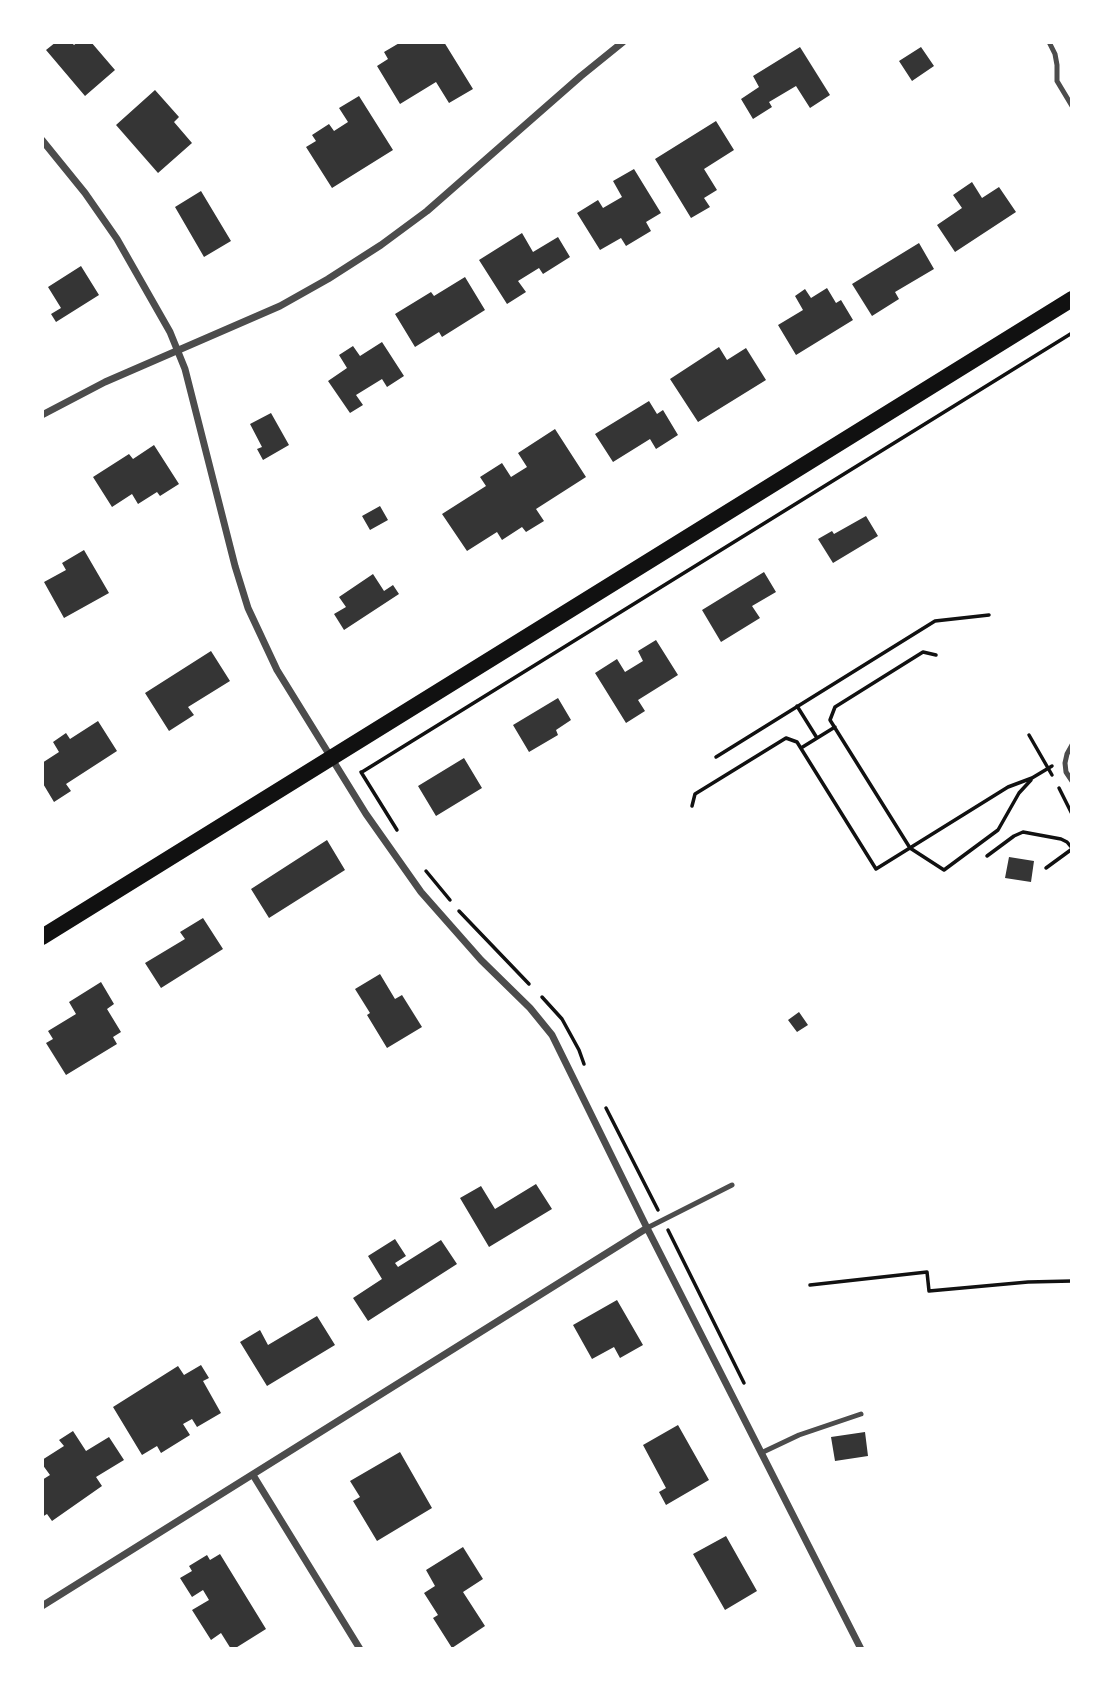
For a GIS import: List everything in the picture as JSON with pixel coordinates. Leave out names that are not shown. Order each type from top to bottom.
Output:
[{"type":"main road","points":[[42,937],[1072,299]]},
{"type":"street","points":[[42,415],[105,382],[280,306],[328,279],[427,211],[624,42]]},
{"type":"street","points":[[42,140],[85,193],[117,239],[170,332],[185,369],[248,608],[277,670],[366,814],[421,892],[552,1035],[861,1649]]},
{"type":"street","points":[[42,1606],[647,1228]]},
{"type":"street","points":[[253,1475],[360,1649]]},
{"type":"lane","points":[[1049,42],[1055,54],[1057,81],[1072,106]]},
{"type":"lane","points":[[1072,745],[1065,763],[1066,772],[1072,781]]},
{"type":"lane","points":[[647,1228],[732,1185]]},
{"type":"lane","points":[[761,1454],[799,1435],[861,1414]]},
{"type":"path","points":[[361,772],[1072,333]]},
{"type":"path","points":[[716,757],[935,621],[989,615]]},
{"type":"path","points":[[936,655],[923,652],[835,707],[830,720],[910,848],[944,870],[998,831],[1019,793],[1032,778]]},
{"type":"path","points":[[797,706],[817,738]]},
{"type":"path","points":[[801,748],[835,727]]},
{"type":"path","points":[[692,806],[695,794],[786,738],[797,742],[876,869],[1008,787],[1032,778],[1049,767],[1028,735]]},
{"type":"path","points":[[987,856],[1023,832],[1067,842],[1072,849],[1046,868]]},
{"type":"path","points":[[810,1285],[927,1272],[929,1291],[1072,1281]]},
{"type":"building","points":[[56,42],[71,42],[74,45],[78,42],[91,42],[115,70],[85,96],[46,50]]},
{"type":"building","points":[[401,42],[444,42],[473,89],[449,103],[436,82],[400,104],[377,66],[388,59],[384,52]]},
{"type":"building","points":[[800,47],[830,95],[810,108],[796,86],[769,102],[772,107],[753,119],[741,99],[759,87],[753,76]]},
{"type":"building","points":[[921,47],[934,66],[912,81],[899,61]]},
{"type":"building","points":[[155,90],[179,117],[174,122],[192,143],[158,173],[116,125]]},
{"type":"building","points":[[359,96],[393,150],[332,188],[306,147],[316,141],[312,135],[329,124],[334,131],[348,122],[339,108]]},
{"type":"building","points":[[716,121],[734,150],[704,169],[717,190],[704,198],[710,207],[691,218],[655,159]]},
{"type":"building","points":[[634,169],[661,213],[646,222],[651,231],[626,246],[621,238],[600,250],[577,213],[598,200],[603,208],[622,197],[613,181]]},
{"type":"building","points":[[972,182],[982,198],[999,187],[1016,212],[955,252],[937,225],[962,208],[953,195]]},
{"type":"building","points":[[201,191],[231,241],[204,257],[175,207]]},
{"type":"building","points":[[522,233],[533,252],[558,237],[570,257],[543,274],[539,268],[518,281],[526,292],[507,304],[479,260]]},
{"type":"building","points":[[919,243],[934,269],[895,292],[899,299],[872,316],[852,284]]},
{"type":"building","points":[[81,266],[99,295],[56,322],[51,314],[61,308],[48,287]]},
{"type":"building","points":[[465,277],[485,310],[442,337],[439,332],[415,347],[395,314],[431,292],[434,296]]},
{"type":"building","points":[[827,288],[836,303],[841,300],[853,320],[796,355],[778,325],[803,310],[795,296],[805,289],[811,298]]},
{"type":"building","points":[[382,342],[404,376],[387,387],[382,379],[356,395],[363,405],[350,413],[328,381],[347,368],[339,355],[353,346],[360,356]]},
{"type":"building","points":[[719,347],[727,360],[746,348],[766,380],[698,422],[670,379]]},
{"type":"building","points":[[649,401],[657,414],[663,410],[678,435],[656,449],[650,439],[613,462],[595,434]]},
{"type":"building","points":[[271,413],[289,445],[263,460],[257,449],[262,447],[250,424]]},
{"type":"building","points":[[555,429],[586,477],[536,509],[544,521],[526,532],[522,527],[502,540],[497,532],[467,551],[442,514],[486,486],[480,477],[502,463],[511,477],[527,467],[518,453]]},
{"type":"building","points":[[154,445],[179,484],[160,496],[157,492],[138,504],[132,494],[112,507],[93,477],[129,454],[133,459]]},
{"type":"building","points":[[380,506],[388,520],[370,530],[362,516]]},
{"type":"building","points":[[866,516],[878,536],[833,563],[818,539],[832,531],[834,534]]},
{"type":"building","points":[[84,550],[109,593],[64,618],[44,582],[66,570],[62,563]]},
{"type":"building","points":[[764,572],[776,592],[752,606],[760,618],[721,642],[702,610]]},
{"type":"building","points":[[373,574],[384,591],[393,585],[399,594],[344,630],[334,614],[346,607],[339,597]]},
{"type":"building","points":[[656,640],[678,675],[638,700],[645,711],[626,723],[595,673],[617,659],[625,672],[643,661],[638,651]]},
{"type":"building","points":[[211,651],[230,681],[188,707],[194,715],[169,731],[145,693]]},
{"type":"building","points":[[558,698],[571,720],[556,730],[558,735],[529,752],[513,725]]},
{"type":"building","points":[[98,721],[117,751],[66,784],[71,791],[54,802],[42,782],[42,763],[59,752],[53,742],[66,733],[70,739]]},
{"type":"building","points":[[464,758],[482,788],[436,816],[418,786]]},
{"type":"building","points":[[327,840],[345,870],[269,918],[251,889]]},
{"type":"building","points":[[1009,857],[1034,861],[1031,882],[1005,878]]},
{"type":"building","points":[[203,918],[223,949],[161,988],[145,963],[185,939],[180,932]]},
{"type":"building","points":[[380,974],[395,999],[402,995],[422,1027],[387,1048],[355,989]]},
{"type":"building","points":[[101,982],[114,1004],[107,1009],[121,1032],[113,1037],[117,1044],[66,1075],[46,1043],[53,1039],[48,1031],[76,1014],[69,1002]]},
{"type":"building","points":[[799,1012],[808,1025],[797,1032],[788,1020]]},
{"type":"building","points":[[536,1184],[552,1209],[489,1247],[460,1198],[481,1186],[495,1209]]},
{"type":"building","points":[[395,1239],[406,1256],[395,1263],[398,1267],[441,1240],[457,1264],[368,1321],[353,1298],[382,1279],[368,1256]]},
{"type":"building","points":[[617,1300],[643,1345],[620,1358],[614,1347],[592,1359],[573,1325]]},
{"type":"building","points":[[317,1316],[335,1345],[267,1386],[240,1342],[260,1330],[268,1345]]},
{"type":"building","points":[[201,1365],[209,1378],[203,1381],[221,1413],[197,1427],[192,1419],[183,1424],[190,1435],[161,1453],[157,1446],[142,1455],[113,1407],[178,1366],[184,1375]]},
{"type":"building","points":[[678,1425],[709,1480],[666,1505],[659,1492],[666,1488],[643,1445]]},
{"type":"building","points":[[73,1431],[86,1451],[109,1437],[124,1460],[96,1477],[102,1486],[52,1521],[47,1514],[42,1517],[42,1480],[50,1475],[42,1460],[64,1446],[59,1440]]},
{"type":"building","points":[[865,1432],[868,1456],[835,1461],[831,1437]]},
{"type":"building","points":[[400,1452],[432,1508],[377,1541],[353,1501],[360,1497],[350,1481]]},
{"type":"building","points":[[726,1536],[757,1591],[725,1610],[693,1554]]},
{"type":"building","points":[[463,1547],[483,1579],[463,1592],[485,1626],[452,1648],[433,1618],[438,1615],[424,1593],[435,1586],[426,1570]]},
{"type":"building","points":[[220,1554],[266,1629],[234,1649],[231,1649],[221,1633],[211,1640],[192,1610],[209,1600],[203,1590],[192,1597],[180,1578],[192,1571],[189,1566],[207,1555],[210,1560]]}]
